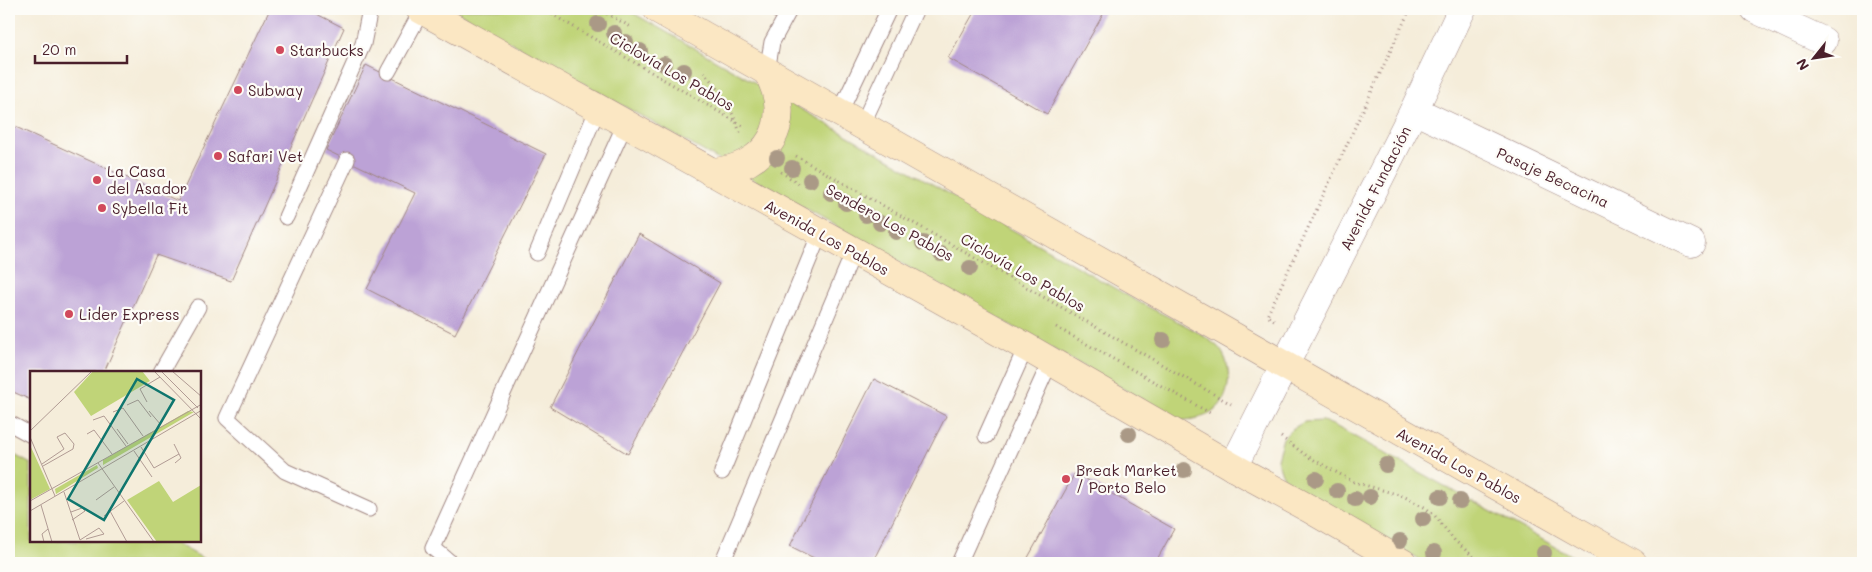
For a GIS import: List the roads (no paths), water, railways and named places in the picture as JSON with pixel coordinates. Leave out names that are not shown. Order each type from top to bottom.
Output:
[{"type":"main road","name":"Avenida Los Pablos","points":[[421,9],[1026,347],[1403,563]]},
{"type":"main road","name":"Avenida Los Pablos","points":[[657,9],[1633,563]]},
{"type":"main road","points":[[711,172],[739,168],[752,161],[764,148],[776,127],[779,113],[777,91],[767,71]]},
{"type":"street","name":"Avenida Fundación","points":[[1286,366],[1414,110],[1462,9]]},
{"type":"street","points":[[1755,9],[1823,41]]},
{"type":"street","name":"Pasaje Becacina","points":[[1414,110],[1691,243]]},
{"type":"street","points":[[1233,467],[1286,366]]},
{"type":"lane","points":[[286,218],[363,44],[370,9]]},
{"type":"lane","points":[[388,72],[421,9]]},
{"type":"lane","points":[[767,71],[772,42],[790,9]]},
{"type":"lane","points":[[851,119],[889,9]]},
{"type":"lane","points":[[851,119],[916,9]]},
{"type":"lane","points":[[537,253],[598,108]]},
{"type":"lane","points":[[450,563],[433,548],[625,124]]},
{"type":"lane","points":[[347,160],[227,418],[285,471],[369,510]]},
{"type":"lane","points":[[722,472],[820,233]]},
{"type":"lane","points":[[722,563],[854,251]]},
{"type":"lane","points":[[162,371],[198,306]]},
{"type":"lane","points":[[986,436],[1026,347]]},
{"type":"lane","points":[[959,563],[1050,362]]},
{"type":"lane","points":[[9,423],[30,434]]},
{"type":"place","name":"Starbucks","points":[[280,50]]},
{"type":"place","name":"Subway","points":[[238,90]]},
{"type":"place","name":"Safari Vet","points":[[218,156]]},
{"type":"place","name":"La Casa del Asador","points":[[97,180]]},
{"type":"place","name":"Sybella Fit","points":[[102,208]]},
{"type":"place","name":"Lider Express","points":[[69,314]]},
{"type":"place","name":"Break Market / Porto Belo","points":[[1066,479]]}]
